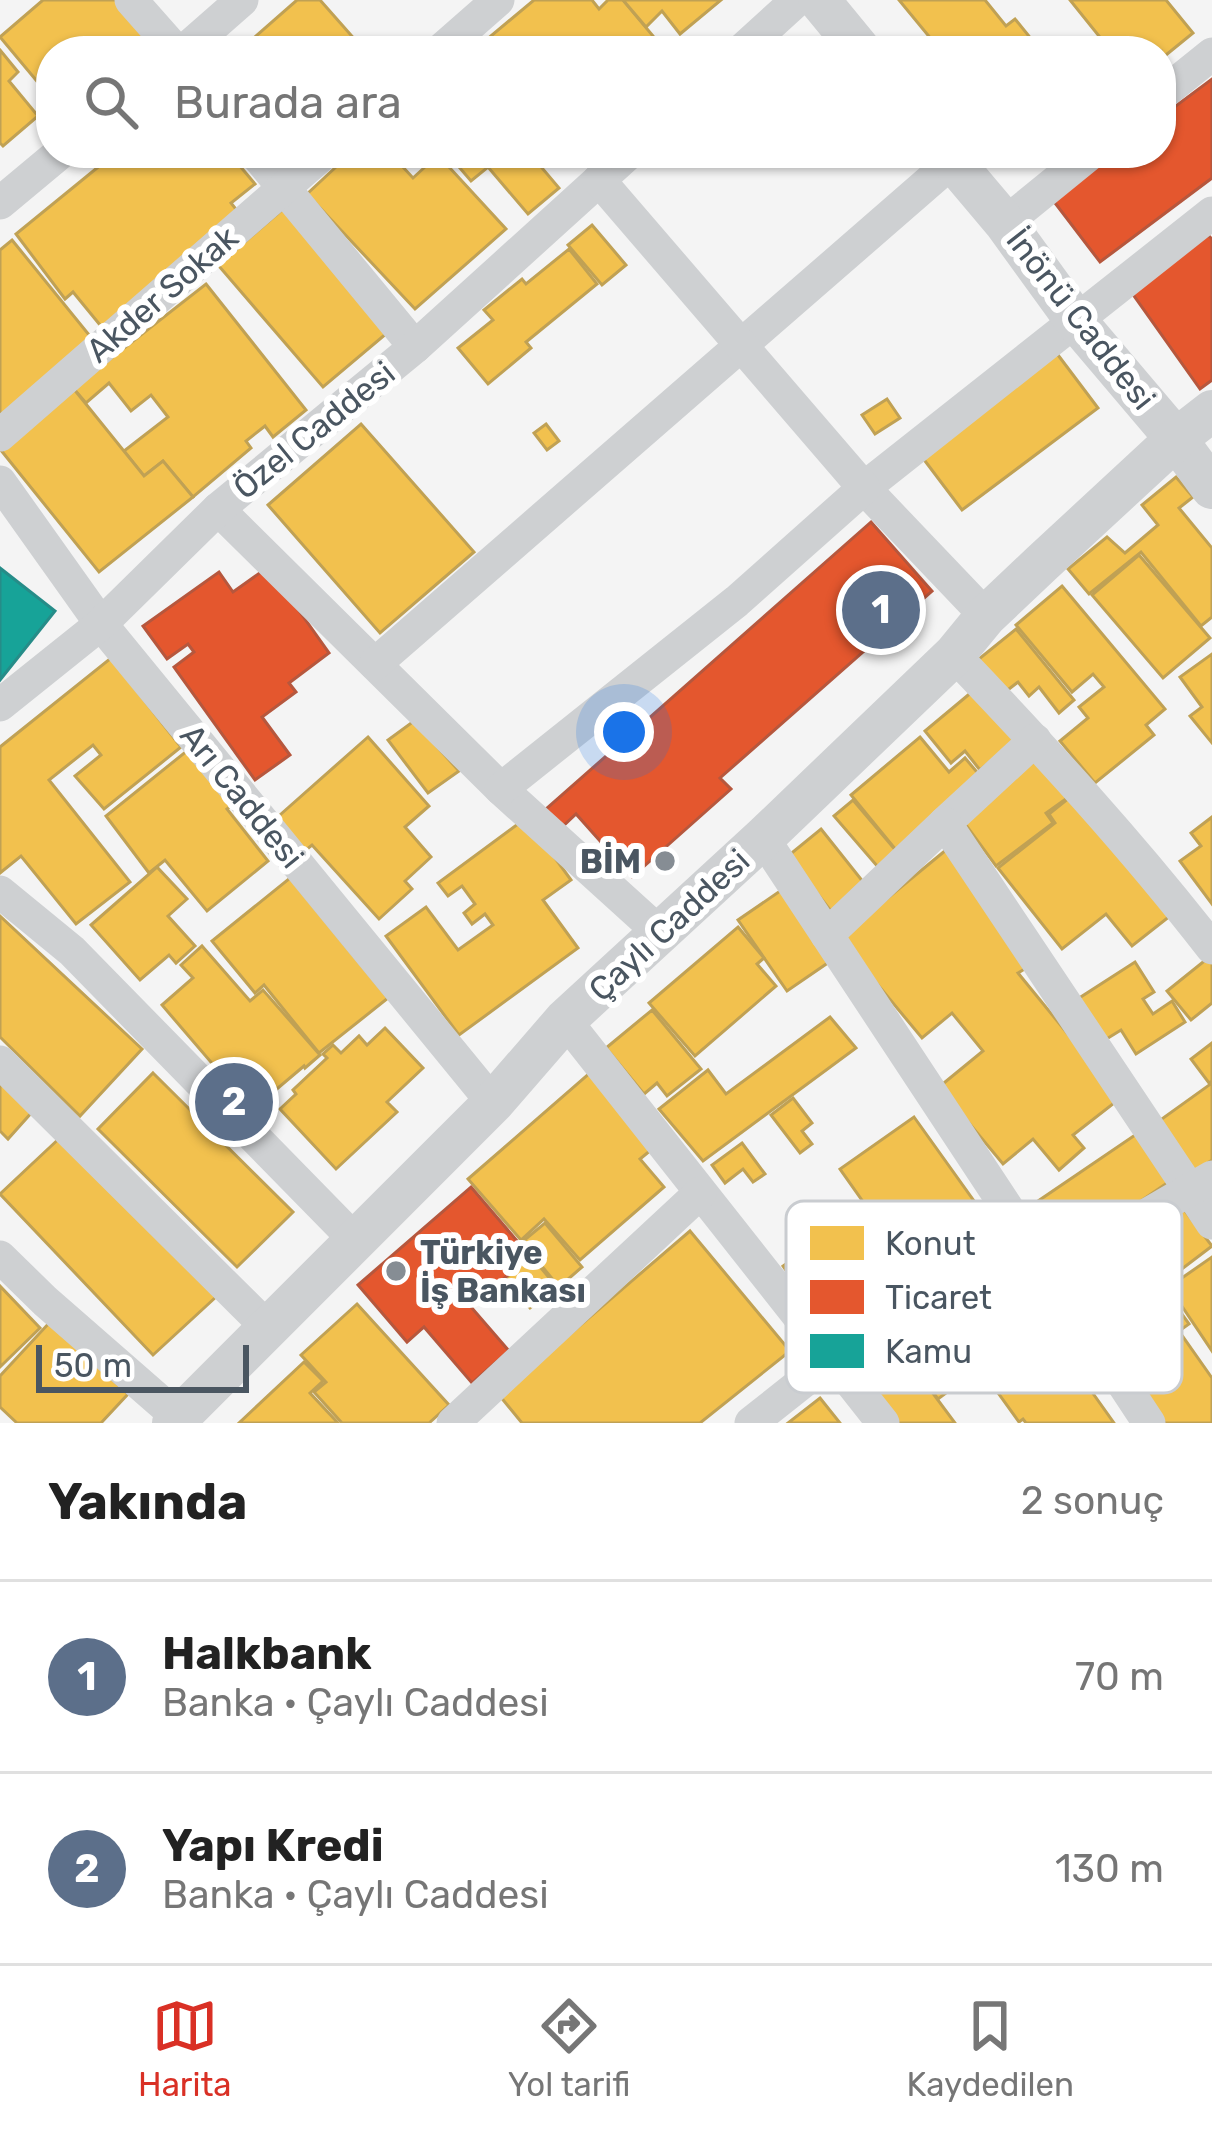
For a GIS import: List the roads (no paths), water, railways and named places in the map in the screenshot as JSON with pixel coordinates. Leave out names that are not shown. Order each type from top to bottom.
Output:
[{"type":"street","points":[[131,0],[166,36]]},
{"type":"street","points":[[198,36],[242,0]]},
{"type":"street","points":[[457,36],[498,0]]},
{"type":"street","points":[[757,36],[797,0]]},
{"type":"street","points":[[819,0],[849,36]]},
{"type":"street","points":[[1176,83],[1212,54]]},
{"type":"street","points":[[0,203],[42,168]]},
{"type":"street","points":[[267,168],[415,347]]},
{"type":"street","name":"Akder Sokak","points":[[0,435],[307,168]]},
{"type":"street","name":"Özel Caddesi","points":[[0,705],[101,624],[218,509],[415,347],[611,168]]},
{"type":"street","points":[[375,664],[938,168]]},
{"type":"street","name":"İnönü Caddesi","points":[[959,168],[1212,488]]},
{"type":"street","points":[[1005,223],[1072,168]]},
{"type":"street","points":[[598,180],[864,488],[986,616]]},
{"type":"street","points":[[501,789],[737,601],[864,488],[1212,213]]},
{"type":"street","name":"Çaylı Caddesi","points":[[176,1420],[494,1103],[565,1020],[763,838],[953,655],[986,616],[1212,411]]},
{"type":"street","name":"Arı Caddesi","points":[[0,482],[101,624],[494,1103]]},
{"type":"street","points":[[218,509],[501,789],[661,933]]},
{"type":"street","points":[[953,655],[1035,740],[1212,948]]},
{"type":"street","points":[[826,935],[1035,740]]},
{"type":"street","points":[[945,823],[1201,1183],[1212,1223]]},
{"type":"street","points":[[763,838],[1003,1201]]},
{"type":"street","points":[[0,892],[72,951],[355,1240]]},
{"type":"street","points":[[565,1020],[786,1299]]},
{"type":"street","points":[[0,1062],[267,1327]]},
{"type":"street","points":[[1170,1201],[1201,1183]]},
{"type":"street","points":[[453,1423],[700,1192]]},
{"type":"street","points":[[0,1257],[176,1420]]},
{"type":"street","points":[[751,1423],[789,1393]]},
{"type":"street","points":[[860,1393],[883,1423]]},
{"type":"street","points":[[1129,1393],[1149,1423]]},
{"type":"place","name":"Halkbank","points":[[881,610]]},
{"type":"place","name":"BİM","points":[[665,861]]},
{"type":"place","name":"Yapı Kredi","points":[[234,1102]]},
{"type":"place","name":"Türkiye İş Bankası","points":[[396,1271]]}]
